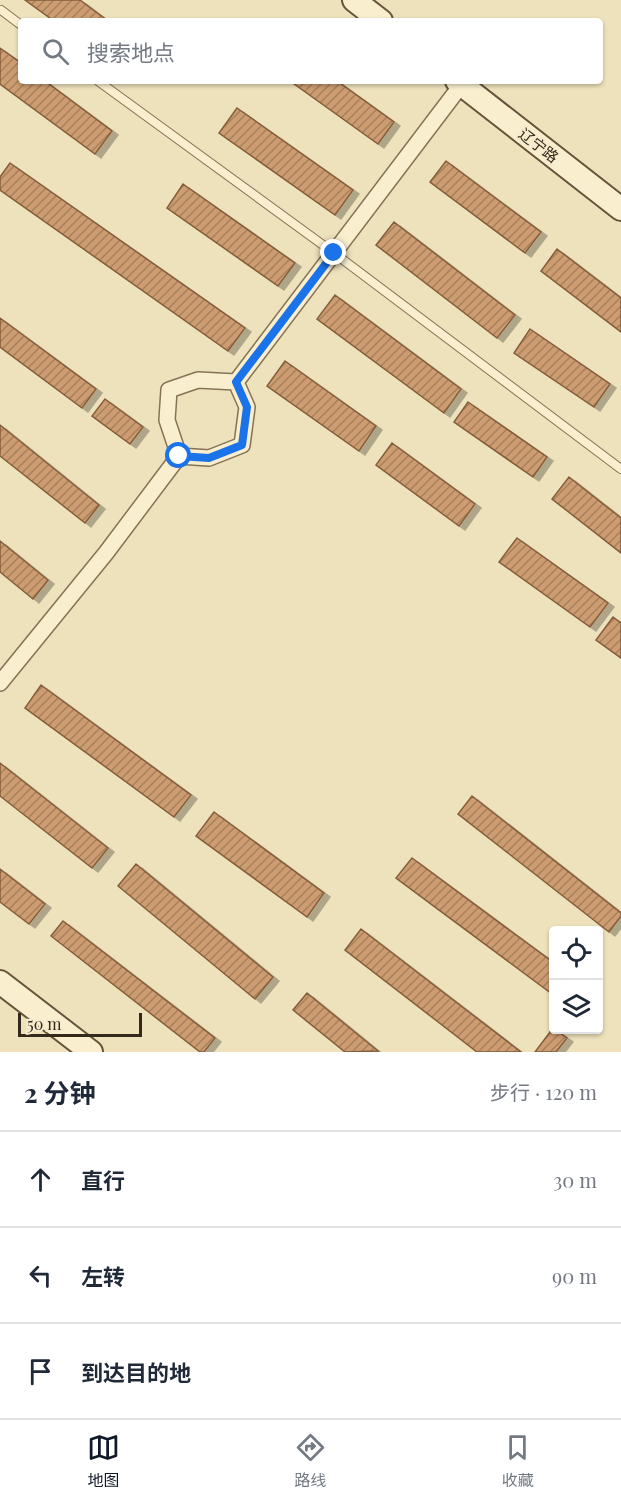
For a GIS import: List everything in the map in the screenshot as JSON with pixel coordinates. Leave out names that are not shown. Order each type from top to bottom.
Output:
[{"type":"street","points":[[354,0],[377,18]]},
{"type":"street","points":[[236,382],[459,84]]},
{"type":"street","name":"辽宁路","points":[[461,84],[621,209]]},
{"type":"street","points":[[179,456],[167,420],[169,390],[198,380],[236,382]]},
{"type":"street","points":[[179,456],[209,458],[242,445],[247,407],[236,382]]},
{"type":"street","points":[[0,683],[106,553],[179,456]]},
{"type":"street","points":[[0,982],[91,1052]]},
{"type":"lane","points":[[1,10],[18,23]]},
{"type":"lane","points":[[102,84],[334,253],[621,469]]},
{"type":"building","points":[[25,0],[80,0],[104,18],[50,18]]},
{"type":"building","points":[[0,48],[18,61],[18,84],[49,84],[112,131],[95,154],[0,84]]},
{"type":"building","points":[[294,84],[341,84],[394,122],[378,144]]},
{"type":"building","points":[[237,108],[353,190],[335,215],[219,133]]},
{"type":"building","points":[[446,161],[541,232],[525,253],[430,182]]},
{"type":"building","points":[[10,163],[245,328],[228,351],[0,190],[0,177]]},
{"type":"building","points":[[183,184],[295,263],[278,286],[167,208]]},
{"type":"building","points":[[394,222],[515,315],[497,338],[376,245]]},
{"type":"building","points":[[557,249],[621,298],[621,332],[541,271]]},
{"type":"building","points":[[335,295],[461,389],[444,413],[317,319]]},
{"type":"building","points":[[0,318],[96,389],[82,408],[0,347]]},
{"type":"building","points":[[530,329],[610,384],[594,407],[514,353]]},
{"type":"building","points":[[285,361],[376,426],[359,451],[267,386]]},
{"type":"building","points":[[105,399],[143,427],[130,444],[92,416]]},
{"type":"building","points":[[468,402],[547,457],[533,477],[454,422]]},
{"type":"building","points":[[0,425],[99,505],[85,523],[0,456]]},
{"type":"building","points":[[392,443],[475,504],[459,526],[376,465]]},
{"type":"building","points":[[569,477],[621,518],[621,553],[552,499]]},
{"type":"building","points":[[517,538],[608,603],[590,627],[499,562]]},
{"type":"building","points":[[0,541],[48,580],[33,599],[0,572]]},
{"type":"building","points":[[613,617],[621,623],[621,658],[596,640]]},
{"type":"building","points":[[41,685],[191,795],[174,817],[25,708]]},
{"type":"building","points":[[0,763],[108,848],[92,868],[0,796]]},
{"type":"building","points":[[472,796],[621,913],[621,916],[609,932],[458,814]]},
{"type":"building","points":[[214,812],[324,893],[307,917],[196,836]]},
{"type":"building","points":[[412,858],[549,959],[549,992],[396,878]]},
{"type":"building","points":[[136,864],[273,977],[255,999],[118,886]]},
{"type":"building","points":[[0,869],[45,904],[29,924],[0,902]]},
{"type":"building","points":[[63,921],[215,1038],[204,1052],[200,1052],[51,936]]},
{"type":"building","points":[[361,929],[521,1052],[477,1052],[345,950]]},
{"type":"building","points":[[307,993],[378,1051],[345,1052],[293,1010]]},
{"type":"building","points":[[549,1033],[561,1034],[567,1038],[556,1052],[535,1052]]},
{"type":"route","points":[[179,456],[209,458],[242,445],[247,407],[236,382],[334,253]]}]
